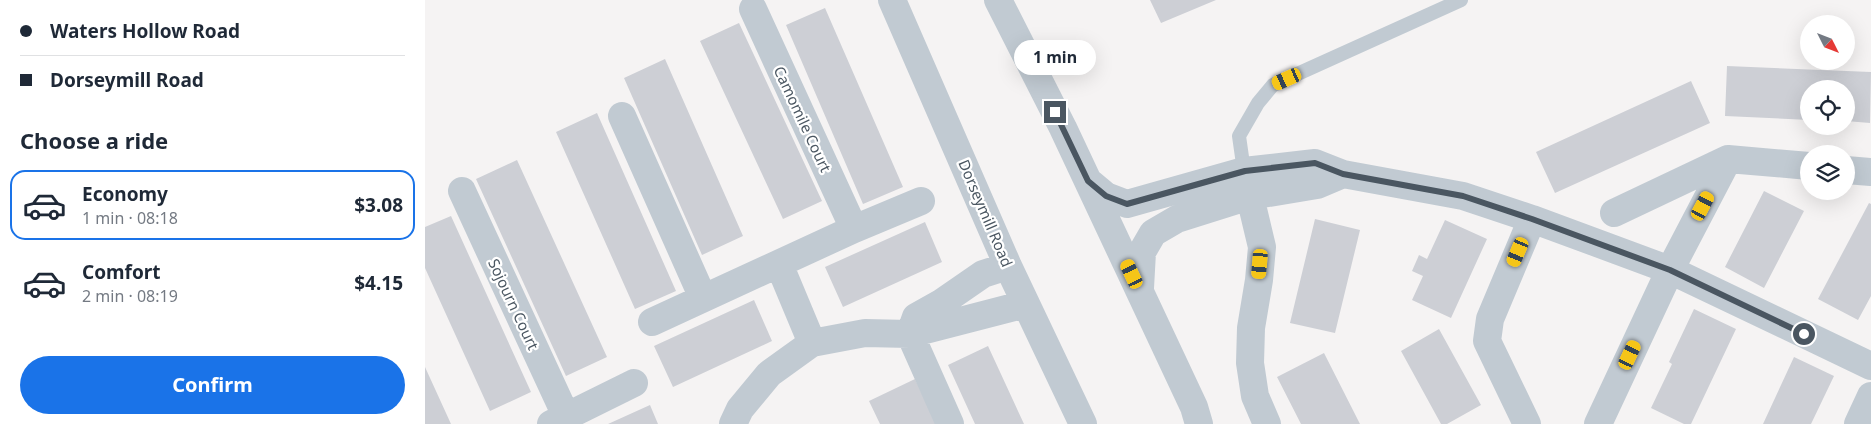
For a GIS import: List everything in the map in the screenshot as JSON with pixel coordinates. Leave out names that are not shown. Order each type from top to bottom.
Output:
[{"type":"street","name":"Dorseymill Road","points":[[892,0],[1008,266],[1047,344],[1083,424]]},
{"type":"street","points":[[998,0],[1088,181],[1194,406],[1199,424]]},
{"type":"street","name":"Camomile Court","points":[[753,9],[854,229]]},
{"type":"street","points":[[622,116],[703,298]]},
{"type":"street","points":[[1614,213],[1728,159],[1800,165]]},
{"type":"street","points":[[1598,424],[1670,270],[1728,159]]},
{"type":"street","points":[[1088,181],[1106,196],[1127,204],[1247,184],[1315,163],[1343,174],[1463,196],[1532,219],[1670,270],[1871,366]]},
{"type":"street","points":[[1855,171],[1871,172]]},
{"type":"street","points":[[1139,290],[1142,252],[1153,233],[1247,184]]},
{"type":"street","points":[[1247,184],[1262,247],[1251,328],[1250,363],[1255,396],[1267,424]]},
{"type":"street","name":"Sojourn Court","points":[[462,191],[559,420],[634,383]]},
{"type":"street","points":[[652,322],[854,229],[921,201]]},
{"type":"street","points":[[1527,424],[1487,341],[1490,319],[1532,219]]},
{"type":"street","points":[[779,264],[812,343]]},
{"type":"street","points":[[950,424],[910,334],[916,317],[941,303],[983,274],[1008,266]]},
{"type":"street","points":[[733,424],[740,409],[769,374],[812,343],[865,333],[910,334],[1026,304]]},
{"type":"street","points":[[1858,424],[1871,396]]},
{"type":"lane","points":[[1247,184],[1239,136],[1258,103],[1273,85],[1461,0]]},
{"type":"building","points":[[1150,0],[1216,0],[1161,23]]},
{"type":"building","points":[[825,8],[903,187],[863,204],[786,25]]},
{"type":"building","points":[[739,23],[822,201],[783,219],[700,41]]},
{"type":"building","points":[[665,59],[743,236],[702,255],[624,78]]},
{"type":"building","points":[[1727,66],[1871,72],[1870,123],[1855,122],[1855,80],[1800,80],[1800,120],[1725,116]]},
{"type":"building","points":[[1691,81],[1710,123],[1555,193],[1536,152]]},
{"type":"building","points":[[597,113],[676,291],[635,309],[556,132]]},
{"type":"building","points":[[517,160],[607,357],[566,376],[476,179]]},
{"type":"building","points":[[1764,191],[1804,211],[1764,288],[1725,267]]},
{"type":"building","points":[[1869,203],[1871,204],[1871,296],[1858,320],[1818,299]]},
{"type":"building","points":[[451,216],[531,392],[490,411],[425,268],[425,227]]},
{"type":"building","points":[[1315,219],[1360,230],[1335,333],[1290,323]]},
{"type":"building","points":[[1445,220],[1487,239],[1451,318],[1412,300],[1423,276],[1412,271],[1419,255],[1427,259]]},
{"type":"building","points":[[925,222],[942,262],[843,307],[825,267]]},
{"type":"building","points":[[754,300],[772,341],[673,387],[654,346]]},
{"type":"building","points":[[1694,309],[1736,329],[1691,424],[1684,424],[1651,408],[1672,364],[1669,362]]},
{"type":"building","points":[[1439,329],[1481,405],[1447,424],[1441,424],[1401,351]]},
{"type":"building","points":[[988,346],[1024,424],[975,424],[948,365]]},
{"type":"building","points":[[1324,353],[1360,424],[1301,424],[1277,377]]},
{"type":"building","points":[[1794,357],[1834,376],[1811,424],[1763,424]]},
{"type":"building","points":[[425,367],[451,424],[425,424]]},
{"type":"building","points":[[915,379],[936,424],[880,424],[869,401]]},
{"type":"building","points":[[650,405],[658,424],[608,424]]},
{"type":"route","points":[[1055,112],[1088,181],[1106,196],[1127,204],[1245,171],[1315,163],[1343,174],[1463,196],[1532,219],[1670,270],[1804,334]]}]
